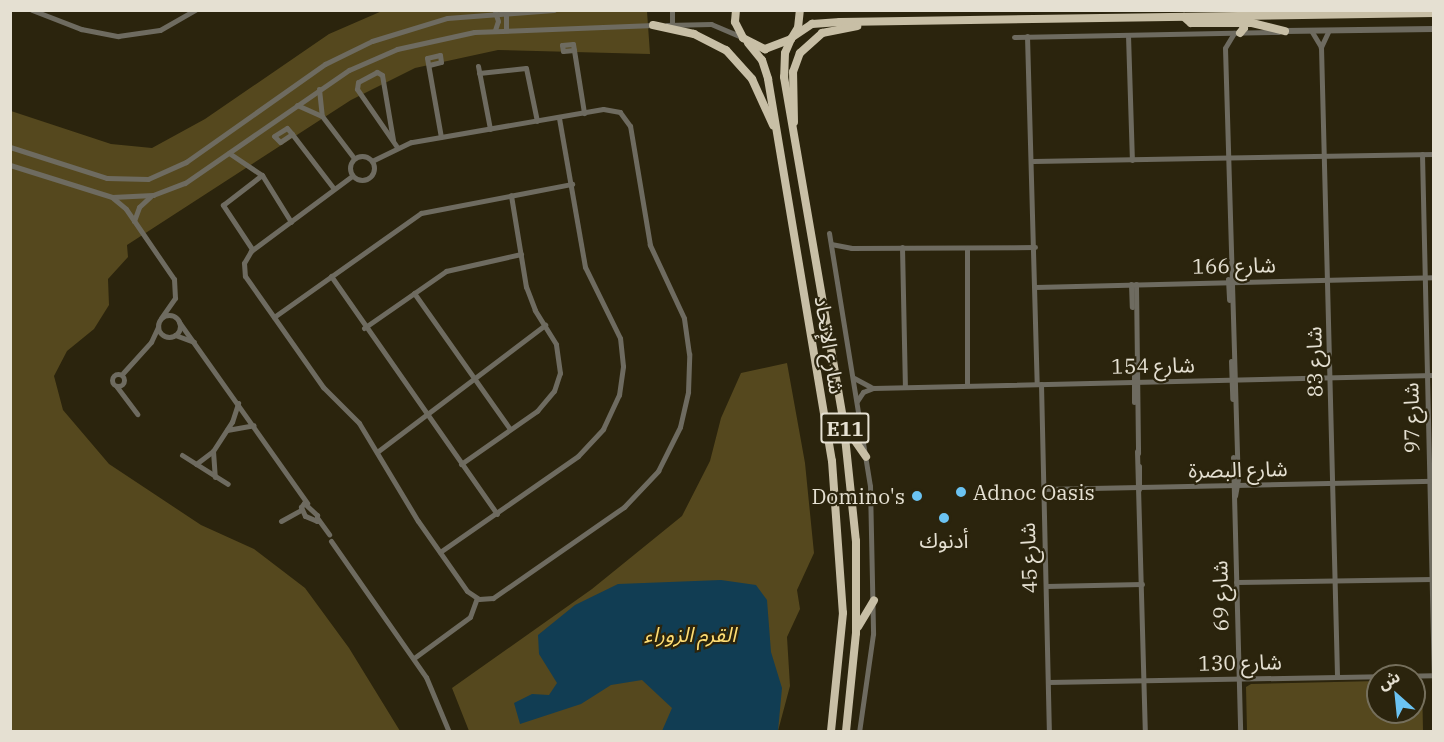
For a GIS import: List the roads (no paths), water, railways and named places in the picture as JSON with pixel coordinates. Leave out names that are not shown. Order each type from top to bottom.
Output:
[{"type":"highway","name":"شارع الإتحاد","points":[[735,10],[735,22],[745,41],[765,67],[832,461],[842,561],[843,632],[831,732]]},
{"type":"highway","name":"شارع الإتحاد","points":[[800,10],[783,66],[844,422],[856,541],[856,633],[846,732]]},
{"type":"highway","points":[[745,41],[775,48],[817,23],[1434,14]]},
{"type":"highway","points":[[1184,17],[1191,24],[1242,23],[1285,31]]},
{"type":"highway","points":[[792,129],[793,72],[806,45],[835,29],[879,21]]},
{"type":"highway","points":[[1237,33],[1244,28],[1242,23]]},
{"type":"highway","points":[[653,25],[694,34],[726,50],[752,79],[774,127]]},
{"type":"highway","points":[[844,422],[854,427],[860,417]]},
{"type":"highway","points":[[844,422],[866,457]]},
{"type":"highway","points":[[856,633],[874,600]]},
{"type":"street","points":[[32,10],[81,29],[118,36],[160,30],[195,10]]},
{"type":"street","points":[[10,147],[107,178],[134,180],[161,175],[348,52],[421,24],[495,12],[554,10]]},
{"type":"street","points":[[672,10],[672,25]]},
{"type":"street","points":[[495,12],[498,21],[495,30]]},
{"type":"street","points":[[506,12],[506,30]]},
{"type":"street","points":[[10,165],[112,197],[153,195],[185,183],[319,89],[397,49],[448,36],[495,30],[711,24],[745,41]]},
{"type":"street","points":[[1014,37],[1434,30]]},
{"type":"street","name":"شارع 83","points":[[1312,32],[1321,47]]},
{"type":"street","name":"شارع 83","points":[[1328,32],[1321,47],[1329,279],[1337,676]]},
{"type":"street","points":[[1217,34],[1225,48],[1237,33]]},
{"type":"street","points":[[1128,35],[1132,160]]},
{"type":"street","name":"شارع 45","points":[[1027,36],[1033,161],[1049,732]]},
{"type":"street","name":"شارع 69","points":[[1225,48],[1240,732]]},
{"type":"street","points":[[574,50],[584,113]]},
{"type":"street","points":[[429,65],[441,137]]},
{"type":"street","points":[[478,66],[490,129]]},
{"type":"street","points":[[479,73],[526,68],[537,121]]},
{"type":"street","points":[[393,140],[382,75],[377,72],[358,82],[357,89],[397,147]]},
{"type":"street","points":[[319,89],[322,116]]},
{"type":"street","points":[[297,105],[322,116],[354,158]]},
{"type":"street","points":[[352,176],[252,249],[244,260],[244,272],[323,387],[359,423],[467,591],[477,598],[496,597],[634,499],[667,454],[686,404],[690,372],[686,330],[676,296],[650,244],[630,126],[614,110],[584,113],[441,137],[397,147],[372,161]]},
{"type":"street","points":[[440,552],[497,514],[588,447],[608,421],[619,394],[623,366],[620,338],[588,274],[559,118]]},
{"type":"street","points":[[292,134],[334,189]]},
{"type":"street","points":[[229,153],[262,175],[291,222]]},
{"type":"street","name":"شارع 97","points":[[1422,154],[1430,375],[1434,682]]},
{"type":"street","points":[[1033,161],[1434,154]]},
{"type":"street","points":[[367,157],[372,161],[374,173],[370,178],[363,181],[352,176],[350,170],[354,158],[367,157]]},
{"type":"street","points":[[252,249],[223,205],[262,175]]},
{"type":"street","points":[[274,317],[421,213],[572,184]]},
{"type":"street","points":[[134,221],[139,207],[153,195]]},
{"type":"street","points":[[461,464],[542,406],[557,386],[560,355],[528,295],[511,195]]},
{"type":"street","points":[[112,197],[134,221],[172,274],[176,288],[173,302],[161,318],[151,342],[123,373],[114,376],[117,387],[137,414]]},
{"type":"street","points":[[829,233],[866,457],[874,600],[859,732]]},
{"type":"street","points":[[831,244],[851,248],[1035,247]]},
{"type":"street","points":[[902,247],[905,387]]},
{"type":"street","points":[[834,259],[851,248]]},
{"type":"street","points":[[967,248],[967,386]]},
{"type":"street","points":[[364,328],[456,267],[520,254]]},
{"type":"street","points":[[331,276],[364,328],[497,514]]},
{"type":"street","name":"شارع 166","points":[[1035,287],[1434,277]]},
{"type":"street","points":[[1134,284],[1145,732]]},
{"type":"street","points":[[414,293],[510,429]]},
{"type":"street","points":[[173,302],[178,320],[329,534]]},
{"type":"street","points":[[161,318],[169,315],[178,320]]},
{"type":"street","points":[[175,335],[178,320]]},
{"type":"street","points":[[377,452],[545,325]]},
{"type":"street","points":[[158,327],[165,336]]},
{"type":"street","points":[[151,342],[165,336],[175,335],[195,343]]},
{"type":"street","name":"شارع 154","points":[[854,378],[873,388],[1430,375]]},
{"type":"street","points":[[857,401],[863,392],[873,388]]},
{"type":"street","points":[[196,464],[213,451],[226,430],[238,403]]},
{"type":"street","points":[[226,430],[254,426]]},
{"type":"street","points":[[213,451],[215,477]]},
{"type":"street","points":[[182,455],[228,484]]},
{"type":"street","name":"شارع البصرة","points":[[1043,489],[1431,481]]},
{"type":"street","points":[[281,522],[301,510],[307,503]]},
{"type":"street","points":[[301,510],[310,521],[318,519]]},
{"type":"street","points":[[331,541],[414,658],[437,698],[448,732]]},
{"type":"street","points":[[1236,582],[1432,579]]},
{"type":"street","points":[[1046,585],[1142,584]]},
{"type":"street","points":[[414,658],[470,616],[477,598]]},
{"type":"street","name":"شارع 130","points":[[1048,682],[1433,675]]},
{"type":"water","points":[[721,580],[756,585],[767,600],[771,652],[782,688],[778,731],[662,731],[672,708],[642,680],[611,685],[581,704],[520,724],[514,703],[532,694],[549,695],[557,683],[539,654],[538,635],[575,605],[618,584]]},
{"type":"place","name":"Adnoc Oasis","points":[[961,492]]},
{"type":"place","name":"Domino's","points":[[917,496]]},
{"type":"place","name":"أدنوك","points":[[944,518]]},
{"type":"park label","name":"القرم الزوراء","points":[[690,634]]}]
